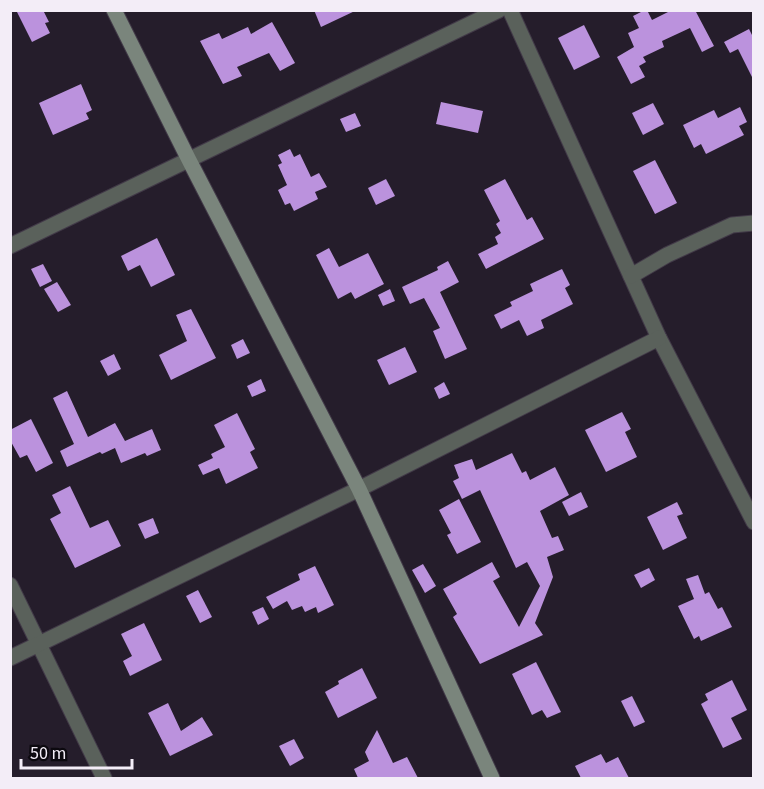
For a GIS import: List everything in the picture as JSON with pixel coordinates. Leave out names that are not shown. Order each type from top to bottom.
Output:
[{"type":"street","points":[[114,10],[359,489],[492,778]]},
{"type":"street","points":[[10,246],[499,10]]},
{"type":"street","points":[[510,10],[659,338],[753,522]]},
{"type":"street","points":[[631,276],[667,255],[732,225],[753,223]]},
{"type":"street","points":[[10,658],[359,489],[659,338]]},
{"type":"street","points":[[10,585],[104,778]]},
{"type":"building","points":[[16,10],[43,10],[49,22],[45,23],[50,33],[32,42]]},
{"type":"building","points":[[314,10],[357,10],[321,27]]},
{"type":"building","points":[[645,10],[652,20],[672,10],[695,10],[714,46],[702,52],[690,28],[662,41],[664,47],[643,57],[646,62],[639,66],[645,77],[631,84],[617,57],[634,47],[628,33],[639,28],[633,16]]},
{"type":"building","points":[[272,22],[295,63],[280,71],[269,53],[237,67],[242,76],[223,84],[200,41],[219,33],[222,39],[248,27],[251,34]]},
{"type":"building","points":[[584,25],[600,57],[574,70],[558,38]]},
{"type":"building","points":[[749,29],[753,37],[753,79],[738,49],[730,53],[724,42]]},
{"type":"building","points":[[81,84],[92,110],[86,113],[89,119],[53,135],[39,103]]},
{"type":"building","points":[[441,102],[483,111],[478,133],[436,124]]},
{"type":"building","points":[[653,103],[664,124],[643,135],[632,113]]},
{"type":"building","points":[[740,107],[747,122],[739,126],[744,135],[706,154],[701,144],[694,148],[683,125],[714,110],[718,118]]},
{"type":"building","points":[[355,113],[361,126],[346,132],[340,119]]},
{"type":"building","points":[[290,149],[294,157],[300,154],[311,177],[319,173],[327,187],[315,192],[318,199],[294,211],[290,203],[285,205],[278,190],[287,185],[278,165],[282,163],[278,155]]},
{"type":"building","points":[[655,160],[677,203],[655,214],[633,171]]},
{"type":"building","points":[[386,179],[395,196],[376,205],[368,188]]},
{"type":"building","points":[[505,179],[527,220],[532,217],[544,239],[486,269],[478,254],[498,244],[495,237],[501,233],[496,224],[500,221],[484,190]]},
{"type":"building","points":[[157,238],[175,275],[151,287],[140,265],[128,271],[121,256]]},
{"type":"building","points":[[329,248],[339,267],[368,253],[384,284],[355,299],[351,292],[338,299],[316,255]]},
{"type":"building","points":[[448,261],[459,282],[440,292],[467,349],[445,359],[433,331],[440,328],[424,298],[410,304],[402,287],[438,270],[437,267]]},
{"type":"building","points":[[43,264],[52,281],[40,287],[31,269]]},
{"type":"building","points":[[562,269],[570,285],[565,288],[573,304],[541,320],[544,328],[527,336],[519,320],[501,329],[494,315],[512,306],[510,302],[533,291],[530,284]]},
{"type":"building","points":[[57,282],[71,305],[58,312],[44,289]]},
{"type":"building","points":[[390,289],[395,301],[383,306],[378,295]]},
{"type":"building","points":[[191,309],[216,358],[171,380],[159,355],[187,341],[176,315]]},
{"type":"building","points":[[243,339],[250,353],[237,359],[231,345]]},
{"type":"building","points":[[405,347],[417,372],[389,385],[377,360]]},
{"type":"building","points":[[114,354],[121,369],[108,376],[100,361]]},
{"type":"building","points":[[261,379],[266,391],[252,397],[247,386]]},
{"type":"building","points":[[444,382],[450,394],[439,399],[434,388]]},
{"type":"building","points":[[67,391],[88,437],[115,423],[125,441],[152,429],[161,450],[147,456],[145,453],[121,463],[115,448],[102,454],[100,452],[67,467],[60,451],[74,444],[53,398]]},
{"type":"building","points":[[622,412],[631,429],[625,432],[637,457],[606,472],[585,430]]},
{"type":"building","points":[[237,413],[255,449],[250,452],[258,468],[226,484],[219,468],[203,475],[198,465],[213,458],[211,454],[225,447],[214,425]]},
{"type":"building","points":[[31,419],[53,463],[36,472],[27,455],[20,458],[10,440],[10,430]]},
{"type":"building","points":[[512,453],[522,473],[526,471],[530,480],[555,467],[569,495],[540,511],[552,538],[558,536],[564,550],[547,557],[553,577],[535,623],[543,635],[480,664],[453,617],[457,614],[443,589],[492,562],[500,577],[493,581],[519,627],[540,586],[527,562],[516,568],[480,490],[462,499],[453,481],[459,478],[454,465],[472,459],[476,470]]},
{"type":"building","points":[[70,486],[90,528],[108,520],[121,546],[75,568],[50,519],[61,513],[52,495]]},
{"type":"building","points":[[581,492],[588,507],[569,516],[562,502]]},
{"type":"building","points":[[459,499],[481,542],[457,554],[447,535],[451,533],[439,510]]},
{"type":"building","points":[[677,502],[683,514],[677,516],[687,538],[663,550],[647,517]]},
{"type":"building","points":[[153,518],[159,533],[145,539],[138,524]]},
{"type":"building","points":[[423,564],[436,586],[425,593],[412,570]]},
{"type":"building","points":[[315,566],[334,605],[318,613],[316,607],[305,612],[302,606],[292,610],[287,601],[273,609],[266,597],[300,580],[298,574]]},
{"type":"building","points":[[649,568],[655,580],[641,588],[634,575]]},
{"type":"building","points":[[698,575],[705,594],[709,592],[718,609],[722,607],[732,627],[701,641],[699,636],[694,639],[678,606],[694,599],[686,579]]},
{"type":"building","points":[[198,590],[212,617],[200,623],[186,596]]},
{"type":"building","points":[[263,607],[269,619],[258,625],[252,612]]},
{"type":"building","points":[[144,623],[162,660],[130,676],[123,661],[132,656],[121,634]]},
{"type":"building","points":[[536,662],[561,712],[547,718],[542,710],[532,715],[512,674]]},
{"type":"building","points":[[362,668],[377,698],[338,718],[325,692],[339,684],[338,681]]},
{"type":"building","points":[[732,680],[747,710],[731,718],[742,739],[723,748],[701,704],[708,700],[705,694]]},
{"type":"building","points":[[632,696],[645,722],[634,727],[621,701]]},
{"type":"building","points":[[168,703],[181,731],[202,717],[213,735],[170,756],[148,713]]},
{"type":"building","points":[[377,730],[393,763],[407,757],[418,778],[358,778],[354,769],[369,761],[365,752]]},
{"type":"building","points":[[294,739],[304,758],[290,766],[279,746]]},
{"type":"building","points":[[601,754],[606,763],[618,757],[629,778],[581,778],[575,766]]}]
